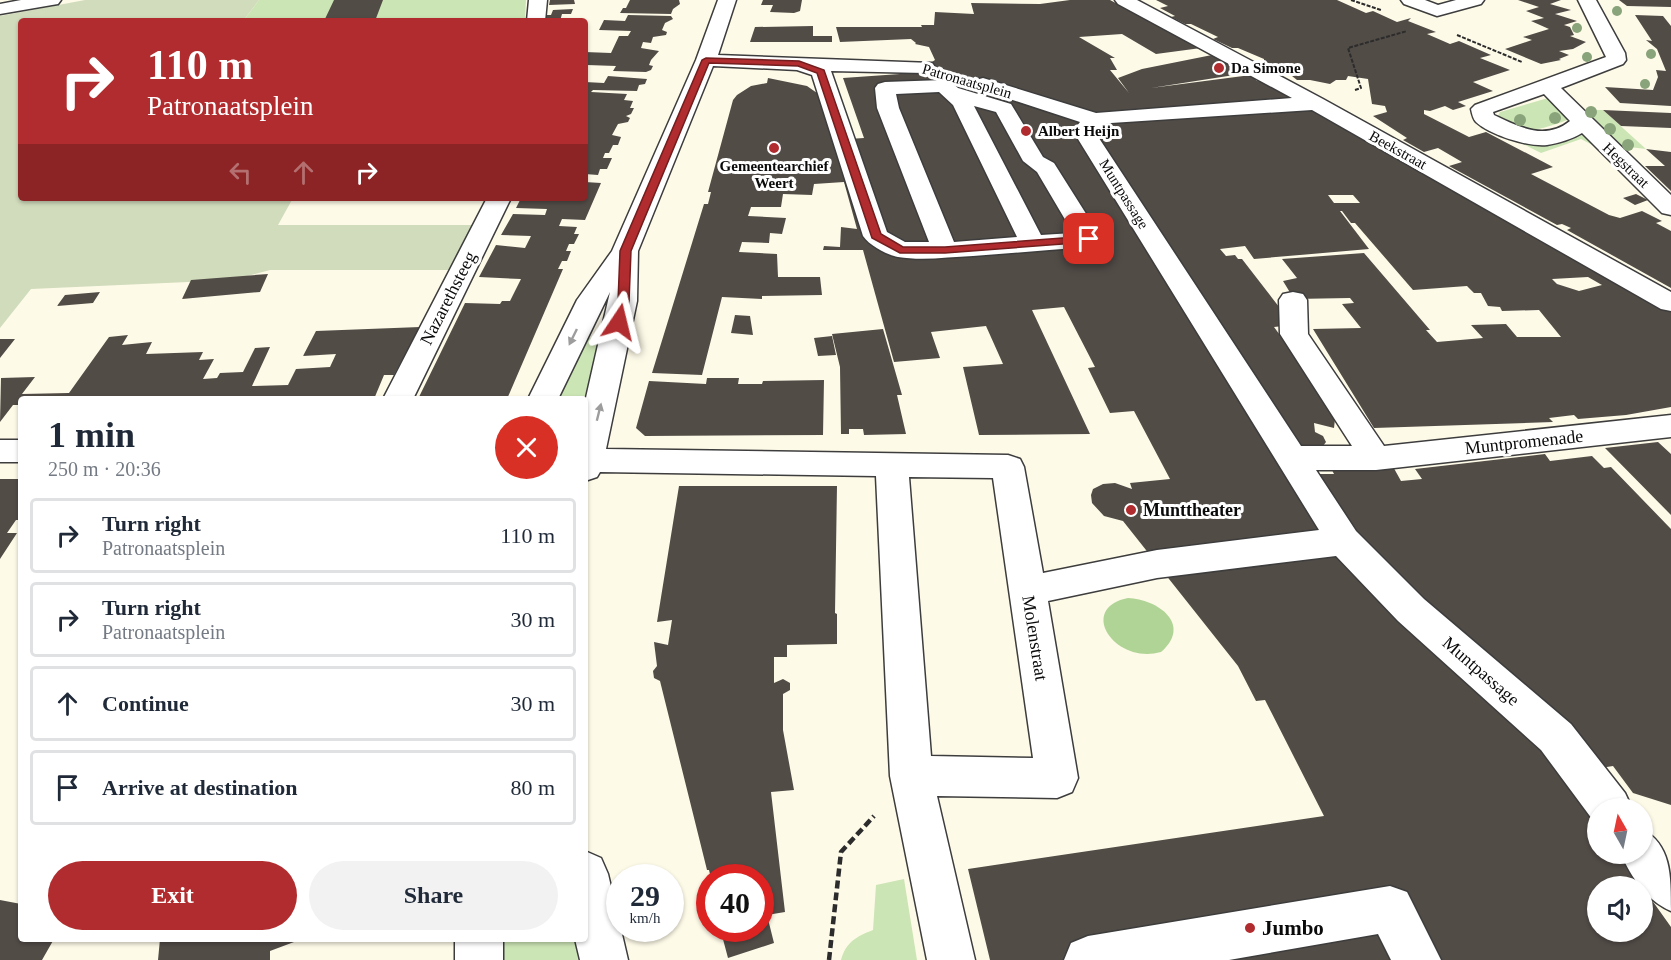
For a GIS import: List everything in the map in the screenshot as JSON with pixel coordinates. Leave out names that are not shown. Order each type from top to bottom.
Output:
[{"type":"street","points":[[0,9],[52,0]]},
{"type":"street","points":[[536,18],[538,0]]},
{"type":"street","points":[[544,396],[591,300],[625,251],[706,60],[727,0]]},
{"type":"street","name":"Beekstraat","points":[[1124,0],[1316,103],[1671,303]]},
{"type":"street","points":[[1410,0],[1437,11],[1475,0]]},
{"type":"street","points":[[1581,122],[1574,130],[1544,140],[1520,136],[1484,118],[1482,109],[1616,60],[1615,53],[1587,0]]},
{"type":"street","name":"Patronaatsplein","points":[[706,60],[928,67],[1095,120]]},
{"type":"street","name":"Patronaatsplein","points":[[799,64],[821,71],[845,137],[876,236],[900,250],[945,250]]},
{"type":"street","points":[[951,92],[1004,108],[1034,161],[1046,168],[1089,239],[1033,244],[945,250],[888,108],[885,88],[944,86],[962,102],[1033,244]]},
{"type":"street","name":"Hegstraat","points":[[1547,86],[1581,122],[1671,208]]},
{"type":"street","points":[[1095,120],[1316,103]]},
{"type":"street","name":"Muntpassage","points":[[1095,120],[1084,131],[1304,458],[1344,541],[1410,610],[1556,737],[1602,798]]},
{"type":"street","name":"Nazarethsteeg","points":[[400,396],[497,201]]},
{"type":"street","points":[[588,454],[623,302],[625,251]]},
{"type":"street","points":[[1293,300],[1294,334],[1376,458]]},
{"type":"street","name":"Muntpromenade","points":[[1304,458],[1376,458],[1671,426]]},
{"type":"street","points":[[0,451],[18,451]]},
{"type":"street","name":"Molenstraat","points":[[588,463],[892,464],[1008,467],[1057,778],[911,776]]},
{"type":"street","points":[[892,464],[911,776],[951,960]]},
{"type":"street","points":[[1027,591],[1157,564],[1344,541]]},
{"type":"street","points":[[1652,864],[1671,888]]},
{"type":"street","points":[[588,888],[604,960]]},
{"type":"street","points":[[1088,960],[1390,909],[1417,960]]},
{"type":"street","points":[[479,942],[479,960]]},
{"type":"path","points":[[1437,11],[1431,24],[1520,61]]},
{"type":"path","points":[[1360,78],[1348,48],[1411,30]]},
{"type":"path","points":[[829,960],[841,852],[911,776]]},
{"type":"green space","points":[[85,0],[259,0],[245,18],[18,18],[18,201],[291,201],[278,225],[476,225],[454,270],[270,270],[233,280],[31,289],[0,328],[0,16]]},
{"type":"green space","points":[[259,0],[526,0],[525,18],[245,18]]},
{"type":"green space","points":[[1548,98],[1570,119],[1533,130],[1516,127],[1498,116],[1500,112]]},
{"type":"green space","points":[[1583,110],[1603,110],[1646,149],[1612,145]]},
{"type":"green space","points":[[1583,134],[1600,149],[1581,139],[1541,153],[1517,141],[1550,145]]},
{"type":"green space","points":[[587,338],[601,338],[585,396],[561,396]]},
{"type":"green space","points":[[1128,598],[1139,599],[1160,608],[1172,623],[1173,632],[1170,642],[1161,652],[1144,654],[1129,650],[1116,643],[1108,634],[1104,623],[1105,612],[1113,604]]},
{"type":"green space","points":[[904,879],[917,960],[841,960],[853,940],[873,930],[876,885]]},
{"type":"green space","points":[[496,942],[575,942],[578,960],[497,960]]},
{"type":"building","points":[[334,0],[383,0],[376,18],[325,18]]},
{"type":"building","points":[[550,0],[574,0],[575,4],[549,5]]},
{"type":"building","points":[[630,0],[679,0],[680,4],[673,9],[671,14],[620,13]]},
{"type":"building","points":[[763,0],[802,0],[800,11],[794,13],[770,12],[773,5],[761,5]]},
{"type":"building","points":[[1070,0],[1110,0],[1201,48],[1156,54],[1122,34],[1079,37],[1115,58],[1110,58],[1117,70],[1110,70],[1129,93],[1118,78],[1142,69],[1212,55],[1247,73],[1151,88],[1251,75],[1257,81],[1266,82],[1389,150],[1399,160],[1407,160],[1671,309],[1671,407],[1626,415],[1578,419],[1574,415],[1549,418],[1553,422],[1374,428],[1313,329],[1361,328],[1342,304],[1354,303],[1350,298],[1294,299],[1283,281],[1297,278],[1282,259],[1364,253],[1430,330],[1426,330],[1437,342],[1483,338],[1471,325],[1506,324],[1517,337],[1561,337],[1539,310],[1502,311],[1500,307],[1488,306],[1481,293],[1474,293],[1467,286],[1413,290],[1342,211],[1340,211],[1369,249],[1254,259],[1245,246],[1220,249],[1226,256],[1235,255],[1238,259],[1242,259],[1293,325],[1274,327],[1327,399],[1335,419],[1334,428],[1314,423],[1315,432],[1323,436],[1326,442],[1323,446],[1315,447],[1318,474],[1334,474],[1329,464],[1391,463],[1401,481],[1422,479],[1415,469],[1545,454],[1550,461],[1592,456],[1604,468],[1611,467],[1671,529],[1671,805],[1633,793],[1613,766],[1563,774],[1587,808],[1587,864],[1626,864],[1635,876],[1587,876],[1587,942],[1653,942],[1653,902],[1671,927],[1671,960],[990,960],[968,869],[1324,816],[1265,700],[1256,701],[1238,666],[1123,521],[1104,516],[1092,503],[1093,489],[1103,484],[1115,483],[1132,489],[1130,483],[1170,479],[1134,411],[1110,413],[1088,368],[1095,367],[1064,307],[1032,310],[1090,434],[979,435],[963,367],[1003,364],[986,326],[931,332],[940,358],[894,362],[863,250],[823,250],[824,246],[840,247],[841,227],[857,229],[844,182],[814,184],[812,195],[783,194],[781,207],[751,207],[748,216],[786,218],[782,234],[770,233],[769,243],[742,242],[739,252],[777,254],[778,277],[820,277],[822,295],[762,296],[762,299],[722,297],[702,375],[652,373],[704,204],[708,204],[711,192],[708,192],[733,100],[737,95],[751,86],[767,83],[768,78],[807,86],[817,93],[820,99],[832,140],[864,138],[843,78],[914,73],[935,60],[929,47],[915,44],[911,39],[840,42],[836,27],[922,27],[921,25],[934,25],[935,12],[974,14],[971,3],[1040,4]],"holes":[[[1328,195],[1353,195],[1360,203],[1334,203]],[[1588,277],[1602,285],[1579,291],[1557,284],[1552,279]]]},
{"type":"building","points":[[1156,0],[1337,0],[1366,13],[1373,11],[1397,22],[1411,18],[1408,21],[1436,32],[1427,34],[1450,44],[1459,41],[1491,55],[1480,58],[1510,70],[1473,82],[1493,91],[1458,102],[1466,106],[1453,110],[1445,106],[1430,111],[1424,110],[1424,114],[1469,137],[1486,132],[1553,167],[1531,174],[1609,215],[1620,218],[1642,211],[1662,221],[1656,223],[1671,231],[1671,288],[1567,230],[1571,228],[1562,224],[1557,225],[1449,166],[1462,162],[1438,148],[1424,152],[1403,140],[1407,138],[1373,116],[1387,112],[1385,106],[1372,104],[1368,79],[1348,76],[1346,80],[1336,80],[1330,84],[1297,80],[1287,72],[1264,63],[1264,59],[1238,48],[1232,48],[1213,39],[1218,37],[1171,17],[1175,16],[1160,8],[1168,6]]},
{"type":"building","points":[[1518,0],[1561,0],[1550,4],[1571,10],[1555,14],[1577,21],[1564,25],[1570,27],[1574,35],[1570,36],[1586,42],[1573,49],[1559,51],[1569,55],[1559,59],[1561,60],[1541,64],[1505,49],[1532,40],[1523,37],[1549,29],[1531,21],[1544,18],[1526,11],[1539,7]]},
{"type":"building","points":[[1619,0],[1671,0],[1671,7],[1627,6]]},
{"type":"building","points":[[573,9],[571,14],[562,14],[561,18],[545,18],[546,15],[551,15],[553,10]]},
{"type":"building","points":[[628,15],[671,16],[673,19],[665,23],[662,30],[667,32],[666,35],[653,37],[651,43],[643,42],[641,48],[659,51],[651,60],[649,65],[653,66],[651,70],[646,72],[613,71],[616,66],[588,65],[588,52],[611,53],[619,36],[628,36],[631,31],[599,30],[604,20],[625,21]]},
{"type":"building","points":[[1635,15],[1663,16],[1671,26],[1671,106],[1620,103],[1605,87],[1653,90],[1658,77],[1656,70],[1666,71],[1657,49],[1646,40],[1652,41]]},
{"type":"building","points":[[813,26],[813,36],[832,36],[832,42],[750,42],[755,27]]},
{"type":"building","points":[[608,76],[647,79],[645,84],[639,85],[637,91],[593,90],[591,92],[627,94],[624,100],[633,101],[630,108],[634,108],[631,114],[626,116],[630,118],[628,122],[618,124],[612,135],[621,137],[618,145],[613,145],[609,153],[605,153],[603,158],[612,158],[607,169],[600,169],[598,175],[588,174],[588,82],[604,83]]},
{"type":"building","points":[[1603,110],[1671,113],[1671,128],[1621,126]]},
{"type":"building","points":[[1646,149],[1671,152],[1671,191],[1645,166],[1665,166]]},
{"type":"building","points":[[588,182],[601,183],[585,220],[562,219],[559,226],[577,227],[574,234],[579,234],[574,244],[569,244],[566,251],[571,251],[567,261],[562,261],[558,269],[563,269],[508,396],[419,396],[465,303],[500,304],[502,301],[510,301],[521,279],[479,277],[496,245],[525,248],[531,236],[501,235],[513,214],[545,215],[547,209],[516,208],[520,201],[588,201]]},
{"type":"building","points":[[1636,194],[1648,200],[1635,205],[1623,198]]},
{"type":"building","points":[[268,274],[260,292],[182,299],[191,280]]},
{"type":"building","points":[[100,292],[93,303],[57,306],[65,295]]},
{"type":"building","points":[[735,315],[750,316],[753,335],[731,333]]},
{"type":"building","points":[[420,327],[394,375],[384,375],[375,396],[18,396],[18,405],[13,405],[0,422],[1,378],[35,377],[22,394],[69,393],[109,337],[128,335],[122,345],[152,342],[146,354],[203,352],[199,360],[214,359],[203,379],[217,378],[220,373],[243,372],[255,348],[270,347],[252,386],[288,385],[296,369],[330,367],[336,354],[303,356],[316,331]]},
{"type":"building","points":[[883,329],[902,395],[897,395],[906,434],[864,435],[863,429],[849,429],[849,434],[841,434],[840,367],[832,334]]},
{"type":"building","points":[[832,336],[836,355],[818,356],[814,338]]},
{"type":"building","points":[[0,339],[15,339],[0,358]]},
{"type":"building","points":[[707,378],[739,378],[738,384],[762,384],[763,381],[824,380],[823,435],[645,436],[636,428],[649,381],[706,384]]},
{"type":"building","points":[[1658,442],[1671,454],[1671,515],[1605,448]]},
{"type":"building","points":[[0,479],[18,479],[18,520],[7,533],[17,533],[0,559]]},
{"type":"building","points":[[679,486],[837,486],[835,613],[837,614],[837,644],[787,645],[787,657],[774,657],[774,683],[783,679],[790,683],[790,690],[783,694],[783,730],[794,790],[771,792],[785,912],[774,914],[774,864],[706,864],[660,681],[654,678],[653,671],[657,666],[654,642],[668,645],[672,620],[657,622]]},
{"type":"building","points":[[0,900],[18,903],[18,942],[52,942],[42,960],[0,960]]},
{"type":"building","points":[[160,942],[294,942],[270,951],[270,960],[158,960]]},
{"type":"building","points":[[724,942],[774,942],[774,943],[728,958]]},
{"type":"place","name":"Da Simone","points":[[1219,68]]},
{"type":"place","name":"Albert Heijn","points":[[1026,131]]},
{"type":"place","name":"Gemeentearchief Weert","points":[[774,148]]},
{"type":"place","name":"Munttheater","points":[[1131,510]]},
{"type":"place","name":"Jumbo","points":[[1250,928]]},
{"type":"route","points":[[619,322],[623,302],[625,251],[706,60],[799,64],[821,71],[845,137],[876,236],[900,250],[945,250],[1089,239]]}]
